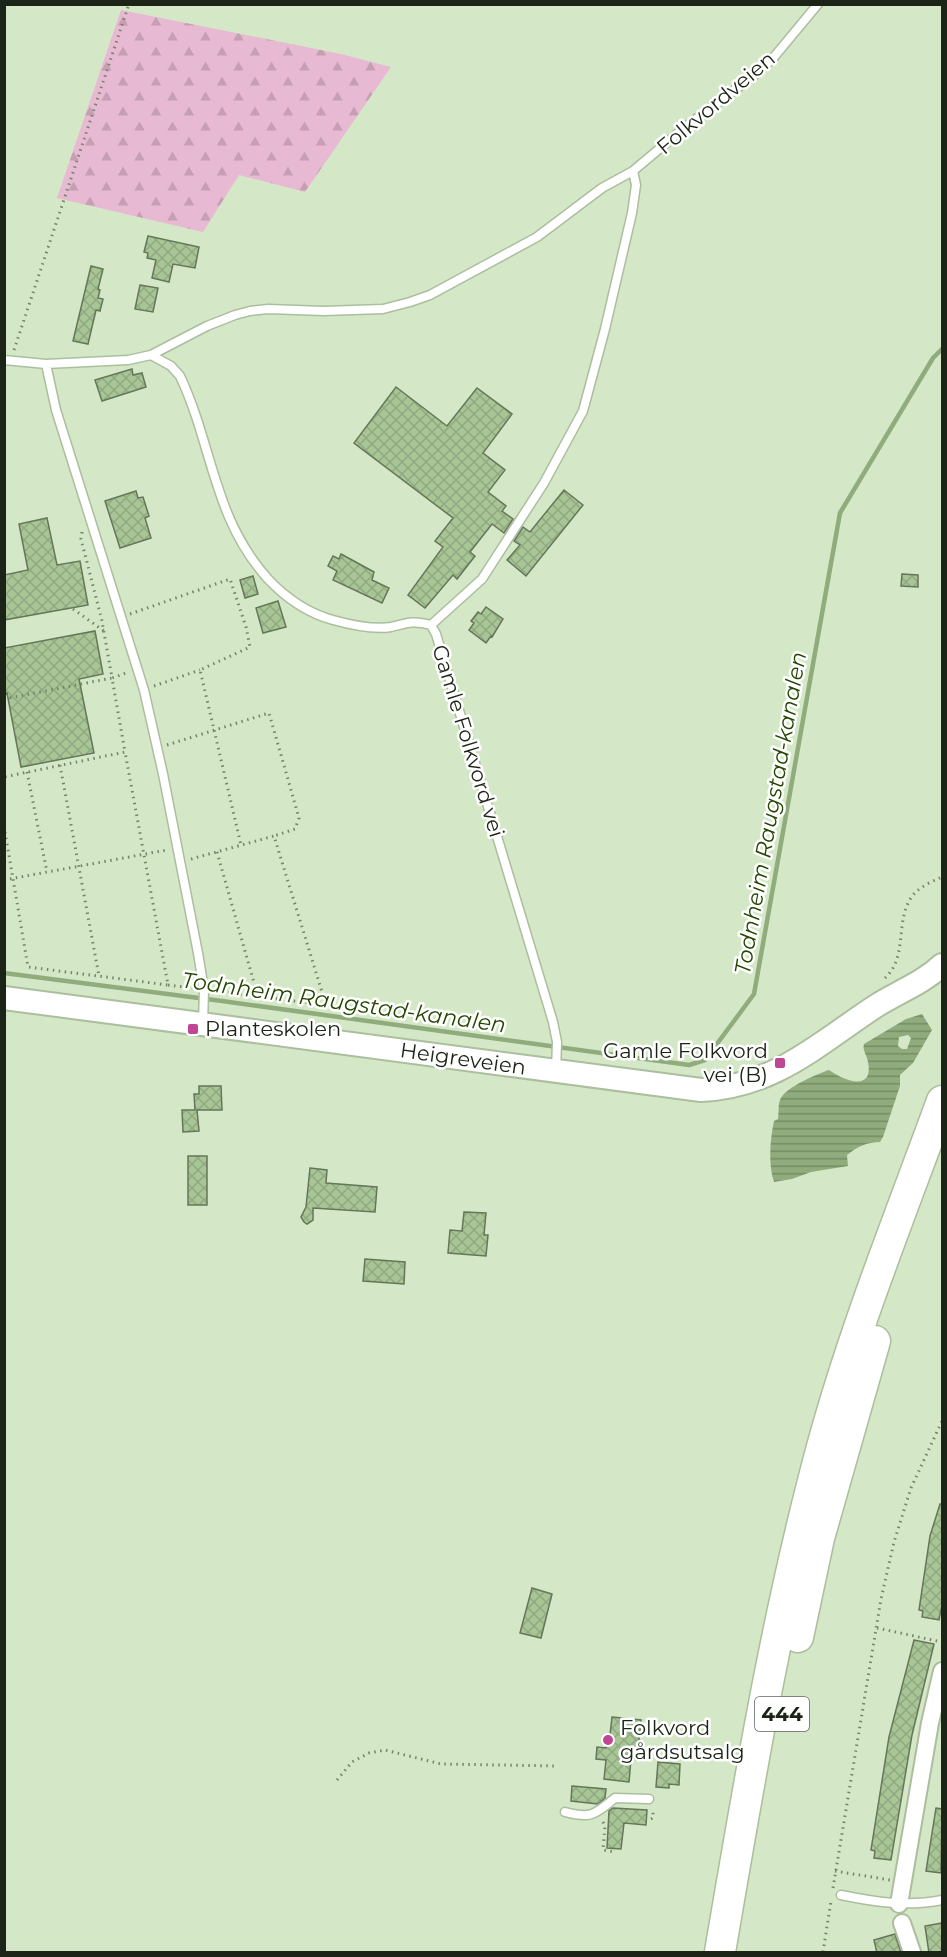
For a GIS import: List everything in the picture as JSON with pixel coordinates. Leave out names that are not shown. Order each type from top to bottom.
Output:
[{"type":"highway","name":"444","points":[[720,1953],[753,1759],[790,1572],[822,1446],[859,1325],[942,1101]]},
{"type":"highway","name":"444","points":[[739,1953],[772,1763],[819,1538],[875,1341],[942,1156]]},
{"type":"main road","name":"Heigreveien","points":[[4,998],[556,1055],[682,1089],[701,1090],[734,1087],[757,1080],[790,1064],[876,1007],[891,987],[932,974],[942,965]]},
{"type":"main road","name":"Heigreveien","points":[[891,987],[942,986]]},
{"type":"street","points":[[899,1904],[930,1723],[942,1671]]},
{"type":"street","points":[[902,1923],[912,1953]]},
{"type":"lane","name":"Folkvordveien","points":[[633,171],[683,129],[757,73],[774,57],[819,4]]},
{"type":"lane","points":[[8,360],[46,364],[117,361],[151,355],[207,326],[258,309],[363,311],[410,303],[450,285],[537,237],[602,188],[633,171],[636,185],[632,213],[603,339],[583,411],[544,483],[482,579],[431,625]]},
{"type":"lane","name":"Gamle Folkvord vei","points":[[151,355],[171,366],[180,376],[230,521],[249,555],[278,590],[314,613],[350,624],[374,628],[390,627],[406,622],[431,625],[436,634],[485,792],[553,1022],[556,1055]]},
{"type":"lane","points":[[46,364],[54,404],[144,690],[181,862],[204,990],[204,1017]]},
{"type":"lane","points":[[565,1812],[584,1817],[599,1812],[615,1798],[649,1799]]},
{"type":"lane","points":[[841,1895],[880,1903],[899,1904],[922,1904],[942,1900]]},
{"type":"path","points":[[8,360],[129,4]]},
{"type":"path","points":[[91,519],[83,524],[81,539],[104,631],[168,985]]},
{"type":"path","points":[[121,616],[230,579],[246,627],[250,647],[200,670],[144,690]]},
{"type":"path","points":[[74,609],[104,631]]},
{"type":"path","points":[[4,699],[112,678],[137,669]]},
{"type":"path","points":[[200,670],[241,845]]},
{"type":"path","points":[[157,749],[269,713],[300,818],[295,829],[181,862]]},
{"type":"path","points":[[4,777],[125,752]]},
{"type":"path","points":[[60,765],[99,976]]},
{"type":"path","points":[[27,772],[47,872]]},
{"type":"path","points":[[4,826],[28,967],[326,1005],[274,836]]},
{"type":"path","points":[[4,880],[177,848]]},
{"type":"path","points":[[217,852],[259,998]]},
{"type":"path","points":[[891,987],[891,973],[900,950],[907,907],[912,897],[923,887],[942,877]]},
{"type":"path","points":[[823,1953],[876,1628],[894,1542],[911,1488],[942,1421]]},
{"type":"path","points":[[876,1628],[942,1642]]},
{"type":"path","points":[[337,1780],[352,1762],[369,1753],[386,1750],[441,1764],[558,1766]]},
{"type":"path","points":[[599,1812],[605,1826],[603,1850],[615,1852]]},
{"type":"path","points":[[835,1871],[903,1882]]},
{"type":"green space","points":[[121,10],[341,54],[391,67],[305,192],[239,175],[203,232],[57,198]]},
{"type":"shaded area","points":[[922,1014],[932,1030],[913,1063],[900,1075],[900,1086],[880,1142],[858,1147],[847,1155],[848,1166],[811,1172],[792,1179],[774,1182],[770,1160],[771,1144],[774,1121],[778,1119],[779,1102],[783,1095],[802,1082],[829,1070],[849,1080],[862,1081],[869,1072],[864,1044],[906,1019]],"holes":[[[908,1035],[911,1038],[907,1049],[898,1046],[899,1037]]]},
{"type":"building","points":[[148,236],[199,247],[195,268],[173,264],[169,282],[152,278],[156,260],[147,258],[148,253],[144,252]]},
{"type":"building","points":[[91,266],[103,269],[98,298],[103,299],[100,311],[96,310],[88,344],[73,341]]},
{"type":"building","points":[[140,285],[158,288],[153,312],[135,309]]},
{"type":"building","points":[[132,369],[133,375],[142,373],[146,387],[102,401],[95,380]]},
{"type":"building","points":[[396,387],[447,426],[477,388],[512,414],[483,453],[505,470],[488,492],[506,506],[502,511],[513,519],[504,533],[492,524],[470,552],[475,556],[457,579],[453,575],[425,608],[408,595],[443,547],[435,541],[453,518],[354,443]]},
{"type":"building","points":[[564,490],[583,505],[526,576],[507,560],[520,545],[514,541],[523,527],[530,532]]},
{"type":"building","points":[[136,491],[138,498],[143,497],[149,516],[145,518],[151,538],[120,548],[105,501]]},
{"type":"building","points":[[47,518],[57,565],[80,561],[88,605],[4,620],[4,575],[28,570],[19,524]]},
{"type":"building","points":[[341,554],[374,572],[372,580],[389,588],[382,603],[333,580],[337,571],[328,566],[333,556],[339,559]]},
{"type":"building","points":[[902,574],[918,575],[918,587],[901,586]]},
{"type":"building","points":[[253,576],[258,594],[245,598],[240,580]]},
{"type":"building","points":[[278,601],[286,627],[263,633],[256,608]]},
{"type":"building","points":[[486,607],[503,619],[486,643],[469,630],[474,623],[471,621],[478,612],[481,614]]},
{"type":"building","points":[[95,631],[103,674],[79,679],[94,753],[21,767],[7,693],[4,694],[4,648]]},
{"type":"building","points":[[199,1086],[221,1086],[222,1110],[197,1110],[199,1131],[183,1132],[182,1110],[195,1110],[194,1094],[199,1094]]},
{"type":"building","points":[[188,1156],[207,1156],[207,1205],[188,1205]]},
{"type":"building","points":[[310,1168],[327,1170],[326,1183],[377,1187],[375,1212],[313,1208],[313,1220],[307,1224],[304,1222],[301,1217],[306,1207]]},
{"type":"building","points":[[464,1212],[486,1213],[484,1235],[488,1235],[486,1256],[448,1253],[450,1230],[462,1231]]},
{"type":"building","points":[[365,1259],[405,1262],[404,1284],[363,1281]]},
{"type":"building","points":[[940,1504],[942,1504],[942,1605],[939,1620],[922,1617],[923,1611],[919,1610],[930,1536]]},
{"type":"building","points":[[532,1588],[552,1594],[541,1638],[520,1633]]},
{"type":"building","points":[[914,1640],[934,1644],[912,1735],[891,1860],[874,1858],[875,1851],[871,1850],[889,1737]]},
{"type":"building","points":[[612,1717],[641,1720],[637,1760],[631,1759],[629,1782],[604,1779],[606,1760],[596,1759],[597,1747],[606,1748]]},
{"type":"building","points":[[658,1762],[680,1764],[679,1785],[669,1784],[669,1788],[656,1787]]},
{"type":"building","points":[[572,1786],[606,1789],[605,1798],[598,1804],[571,1801]]},
{"type":"building","points":[[613,1808],[647,1810],[646,1825],[624,1823],[621,1849],[607,1848],[609,1811]]},
{"type":"building","points":[[936,1808],[942,1809],[941,1873],[926,1871]]},
{"type":"building","points":[[942,1923],[942,1953],[929,1953],[925,1926]]},
{"type":"building","points":[[895,1934],[901,1953],[877,1953],[874,1940]]},
{"type":"waterway","name":"Todnheim Raugstad-kanalen","points":[[4,973],[689,1065],[705,1060],[754,994],[840,513],[933,358],[942,349]]},
{"type":"place","name":"Planteskolen","points":[[193,1029]]},
{"type":"place","name":"Gamle Folkvord vei (B)","points":[[780,1063]]},
{"type":"place","name":"Folkvord gårdsutsalg","points":[[608,1740]]}]
